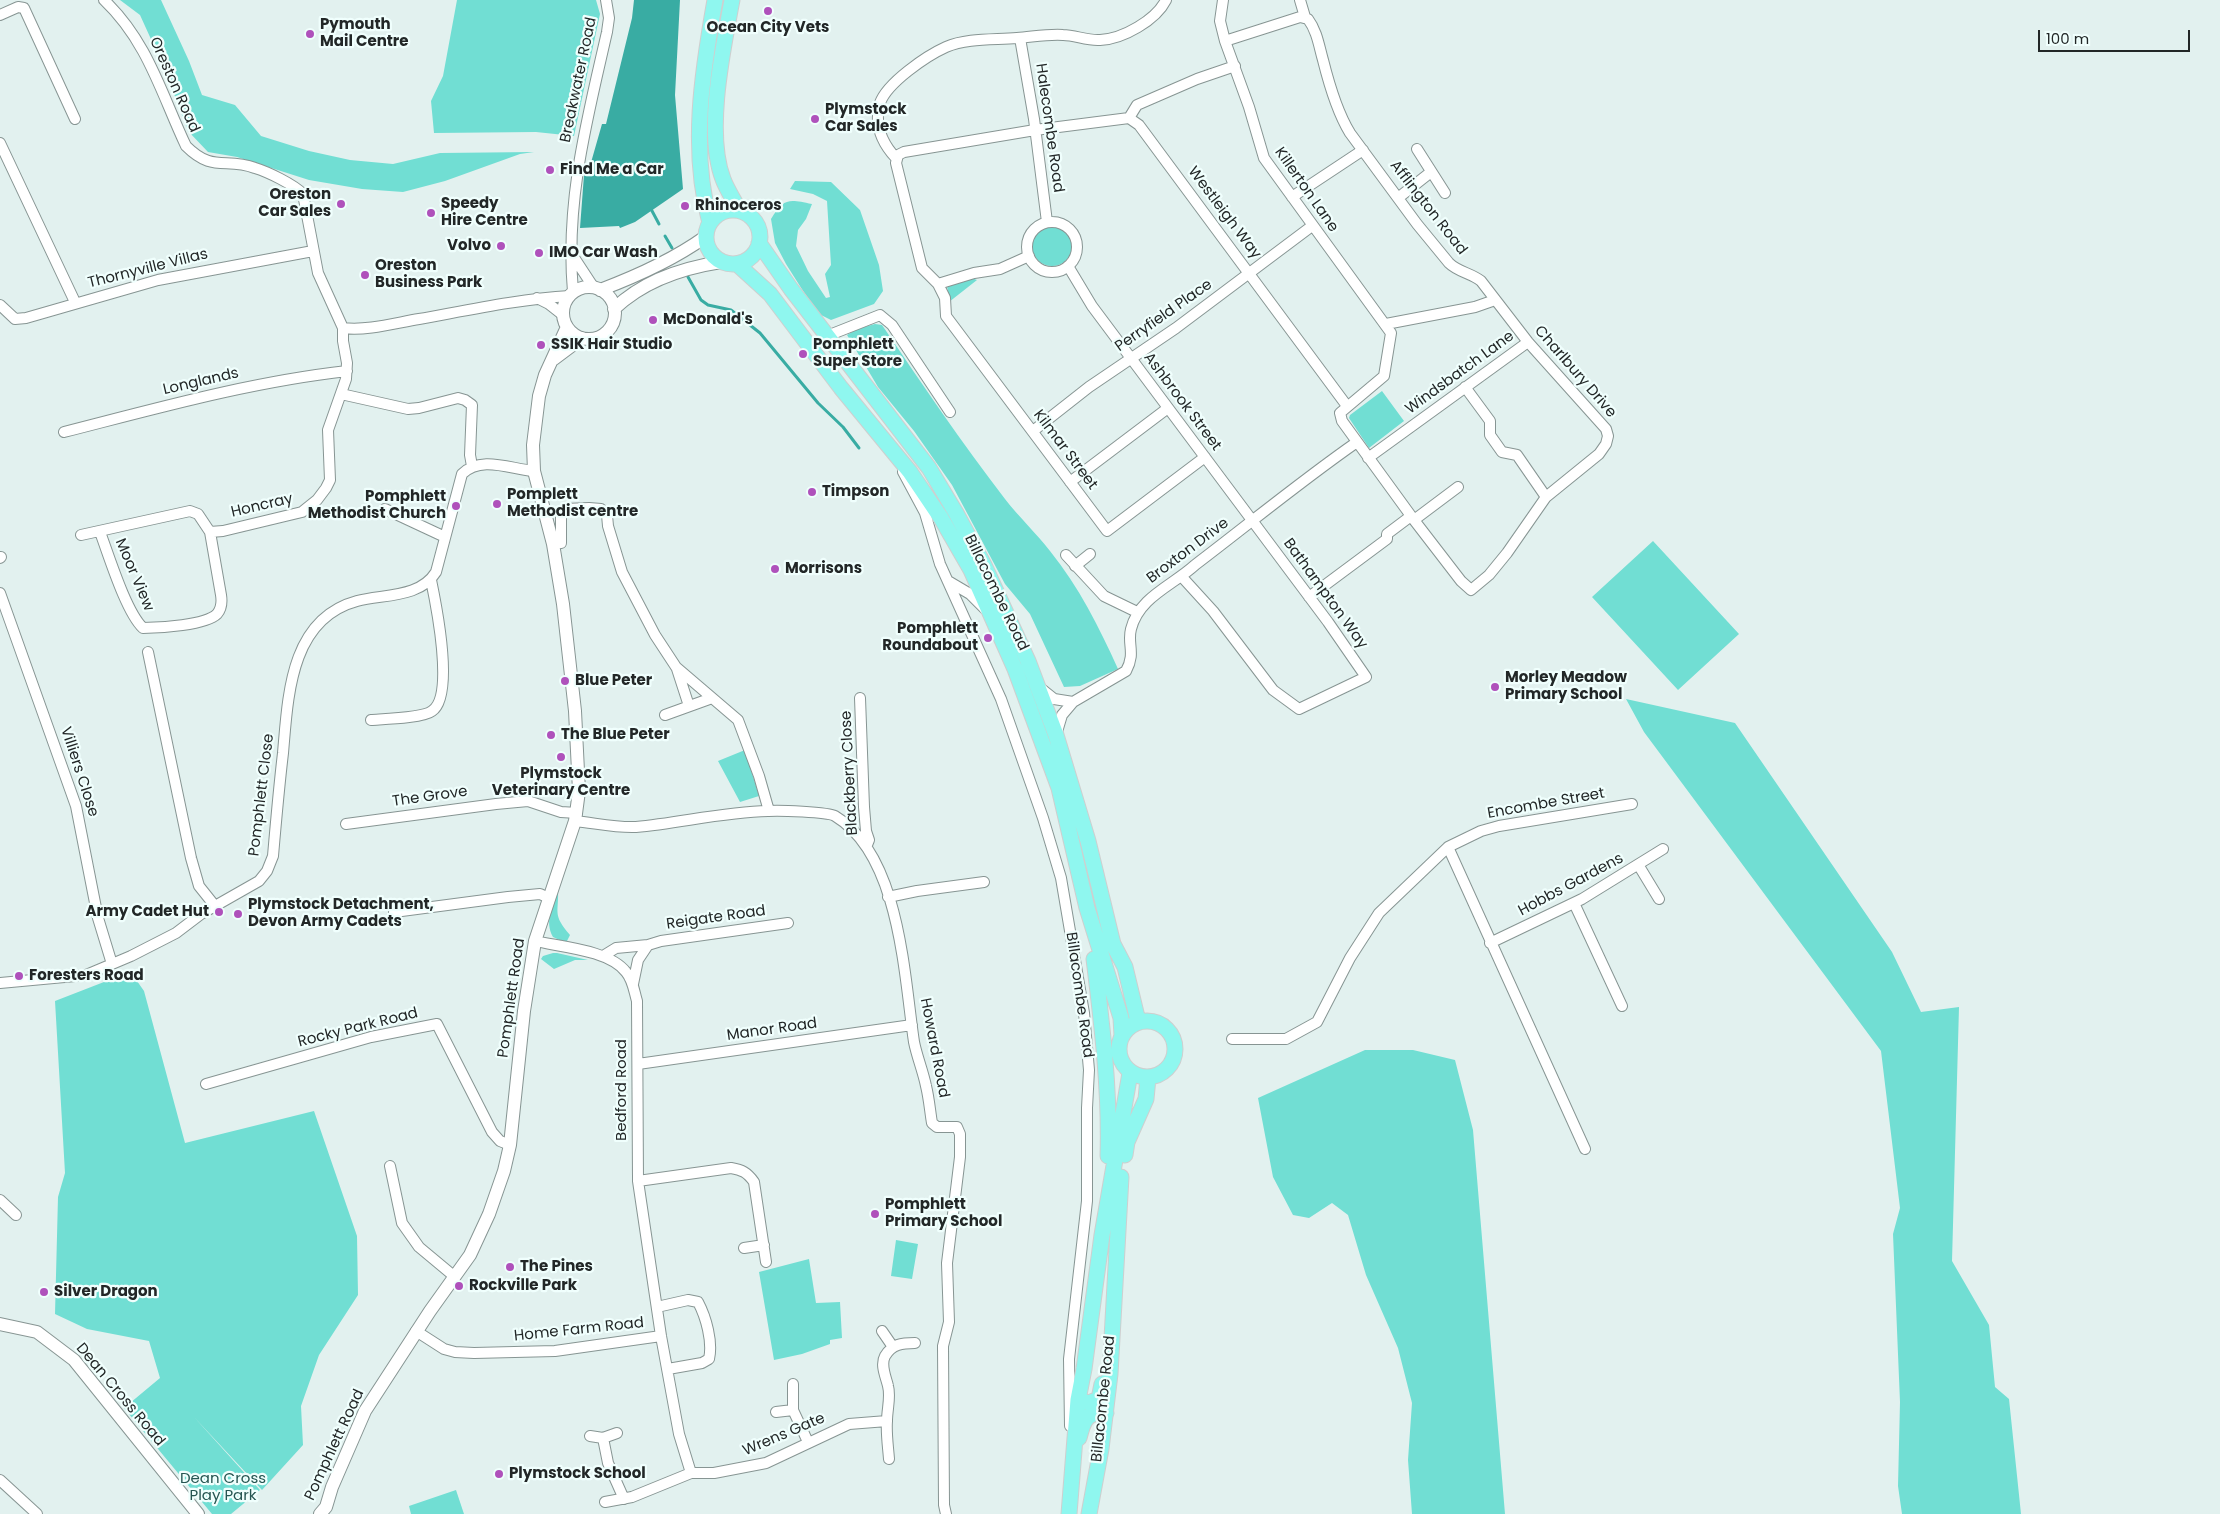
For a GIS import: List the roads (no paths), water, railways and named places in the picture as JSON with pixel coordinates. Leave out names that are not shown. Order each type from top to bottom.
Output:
[{"type":"main road","points":[[710,222],[705,206],[699,121],[705,57],[715,0]]},
{"type":"main road","points":[[732,0],[722,60],[716,117],[717,150],[723,178],[739,210]]},
{"type":"main road","points":[[705,57],[722,60]]},
{"type":"main road","points":[[729,210],[739,210],[748,214],[756,222],[760,232],[755,252],[747,260],[737,264],[721,262],[710,252],[705,237],[710,222],[719,213],[729,210]]},
{"type":"main road","name":"Billacombe Road","points":[[759,242],[826,336],[878,404],[908,439],[956,514],[1011,622],[1056,735],[1088,841],[1113,944],[1125,967],[1137,1017],[1142,1021]]},
{"type":"main road","name":"Billacombe Road","points":[[737,264],[770,294],[910,472],[941,518],[970,570],[994,619],[1031,710],[1059,788],[1087,908],[1121,1018],[1122,1036],[1118,1048],[1119,1058],[1123,1066],[1130,1073],[1102,1235],[1084,1370],[1074,1397],[1072,1476],[1068,1514]]},
{"type":"main road","name":"Billacombe Road","points":[[1087,908],[1101,1010],[1108,1134],[1105,1222]]},
{"type":"main road","points":[[1122,1036],[1133,1024],[1142,1021],[1160,1024],[1167,1030],[1175,1046],[1171,1064],[1165,1071],[1148,1078],[1130,1073]]},
{"type":"main road","name":"Billacombe Road","points":[[1089,1514],[1106,1413],[1118,1253],[1120,1180],[1127,1142],[1146,1099],[1148,1078]]},
{"type":"main road","points":[[1074,1397],[1088,1402],[1100,1399],[1111,1338]]},
{"type":"main road","points":[[1072,1476],[1083,1424],[1093,1414],[1106,1413]]},
{"type":"street","name":"Oreston Road","points":[[104,0],[130,28],[145,53],[186,146],[195,156],[210,163],[254,168],[295,186],[303,194],[307,207],[318,273],[343,328]]},
{"type":"street","name":"Breakwater Road","points":[[572,294],[572,207],[580,148],[607,32],[609,18],[606,0]]},
{"type":"street","points":[[1166,0],[1150,18],[1134,28],[1101,40],[1084,40],[1064,35],[970,41],[945,48],[893,82],[882,97],[878,111],[878,126],[889,150],[896,158],[904,152],[1035,130],[1129,118],[1137,105],[1235,66]]},
{"type":"street","name":"Killerton Lane","points":[[1223,0],[1220,21],[1225,41],[1235,66],[1264,158],[1391,333],[1386,368],[1381,380],[1347,406]]},
{"type":"street","name":"Afflington Road","points":[[1300,0],[1304,17],[1312,25],[1316,35],[1344,123],[1398,198],[1454,268],[1473,275],[1481,281],[1494,300]]},
{"type":"street","points":[[0,15],[18,7],[24,8],[75,119]]},
{"type":"street","points":[[1225,41],[1304,17]]},
{"type":"street","name":"Halecombe Road","points":[[1020,38],[1047,222]]},
{"type":"street","name":"Westleigh Way","points":[[1129,118],[1139,125],[1347,406]]},
{"type":"street","name":"Thornyville Villas","points":[[0,143],[76,302],[183,274],[313,251]]},
{"type":"street","points":[[1417,149],[1445,193]]},
{"type":"street","points":[[1292,197],[1362,150]]},
{"type":"street","name":"Kilmar Street","points":[[896,158],[922,268],[938,284],[945,298],[946,316],[1107,531],[1205,457]]},
{"type":"street","points":[[1398,198],[1431,172]]},
{"type":"street","points":[[1047,222],[1063,225],[1074,236],[1076,252],[1068,266],[1062,270],[1048,272],[1035,266],[1029,256],[1027,247],[1030,234],[1035,228],[1047,222]]},
{"type":"street","name":"Perryfield Place","points":[[1033,431],[1089,387],[1174,329],[1312,226]]},
{"type":"street","points":[[343,328],[353,329],[381,326],[536,298],[572,294],[586,287],[597,289],[626,280],[676,257],[705,237]]},
{"type":"street","points":[[536,298],[549,304],[582,338],[590,339],[605,333],[613,322],[614,309],[612,301],[597,289],[573,256]]},
{"type":"street","points":[[938,284],[974,273],[1000,269],[1029,256]]},
{"type":"street","points":[[614,309],[630,295],[673,273],[686,268],[721,262]]},
{"type":"street","name":"Ashbrook Street","points":[[1068,266],[1088,301],[1255,525]]},
{"type":"street","points":[[565,321],[566,302],[572,294]]},
{"type":"street","points":[[1386,324],[1475,307],[1494,300]]},
{"type":"street","name":"Charlbury Drive","points":[[1413,518],[1461,581],[1471,590],[1489,575],[1507,553],[1546,497],[1599,454],[1606,444],[1608,436],[1606,429],[1528,342],[1494,300]]},
{"type":"street","points":[[0,305],[15,319],[26,318],[76,302]]},
{"type":"street","points":[[826,336],[880,315],[892,325],[950,412]]},
{"type":"street","name":"Pomphlett Road","points":[[320,1514],[326,1508],[332,1487],[365,1411],[416,1331],[470,1255],[489,1214],[504,1171],[510,1145],[524,1011],[535,941],[576,817],[579,791],[575,711],[563,604],[553,544],[534,471],[533,445],[539,396],[565,321]]},
{"type":"street","name":"Honcray","points":[[210,532],[302,512],[317,500],[330,480],[328,430],[346,379],[347,367],[343,328]]},
{"type":"street","points":[[552,360],[582,338]]},
{"type":"street","name":"Windsbatch Lane","points":[[1368,458],[1528,342]]},
{"type":"street","name":"Longlands","points":[[64,432],[226,391],[347,367]]},
{"type":"street","points":[[1465,388],[1490,421],[1490,435],[1502,452],[1516,455],[1546,497]]},
{"type":"street","points":[[340,394],[408,408],[419,408],[458,398],[465,400],[472,405],[470,455],[472,466]]},
{"type":"street","points":[[1347,406],[1340,413],[1342,421],[1413,518]]},
{"type":"street","points":[[1070,482],[1168,408]]},
{"type":"street","name":"Broxton Drive","points":[[1137,612],[1166,586],[1182,577],[1195,565],[1255,525],[1310,475],[1357,442]]},
{"type":"street","name":"Billacombe Road","points":[[891,450],[925,514],[940,564],[1001,699],[1043,818],[1061,878],[1084,1013],[1089,1070],[1087,1201],[1069,1359],[1074,1397]]},
{"type":"street","points":[[371,720],[432,712],[438,704],[443,659],[440,625],[431,580],[436,572],[462,474],[472,466],[486,464],[534,471]]},
{"type":"street","points":[[1309,597],[1387,539],[1387,534],[1458,487]]},
{"type":"street","points":[[385,509],[445,537]]},
{"type":"street","points":[[553,544],[561,543],[561,517],[565,509],[601,509],[607,515],[608,526],[622,572],[655,635],[676,667],[689,706]]},
{"type":"street","points":[[81,535],[190,512],[198,514],[210,532]]},
{"type":"street","name":"Bathampton Way","points":[[1182,577],[1273,690],[1298,709],[1366,677],[1255,525]]},
{"type":"street","name":"Moor View","points":[[100,532],[129,605],[137,622],[143,628],[206,620],[217,613],[222,605],[210,532]]},
{"type":"street","points":[[1075,566],[1090,554]]},
{"type":"street","points":[[1056,735],[1062,715],[1073,702],[1126,671],[1131,656],[1130,631],[1137,612],[1104,596],[1066,555]]},
{"type":"street","name":"Pomphlett Close","points":[[215,906],[259,881],[267,871],[273,856],[287,711],[293,673],[300,653],[312,631],[327,614],[341,606],[405,593],[423,586],[431,580]]},
{"type":"street","name":"Billacombe Road","points":[[948,582],[970,594],[994,619]]},
{"type":"street","name":"Villiers Close","points":[[0,593],[76,806],[98,918],[112,964]]},
{"type":"street","points":[[0,983],[78,976],[112,964],[176,934],[215,906],[199,886],[191,858],[148,652]]},
{"type":"street","points":[[676,667],[738,720],[759,776],[769,811]]},
{"type":"street","points":[[1038,687],[1054,700],[1073,702]]},
{"type":"street","points":[[665,715],[712,698]]},
{"type":"street","name":"Blackberry Close","points":[[860,698],[864,807],[866,831],[870,840],[867,845]]},
{"type":"street","points":[[388,718],[389,730]]},
{"type":"street","name":"The Grove","points":[[346,824],[528,801],[576,817]]},
{"type":"street","name":"Encombe Street","points":[[1232,1039],[1286,1039],[1317,1022],[1350,958],[1379,913],[1448,847],[1481,831],[1499,826],[1632,804]]},
{"type":"street","name":"Howard Road","points":[[576,817],[634,827],[728,814],[769,811],[833,815],[851,827],[867,845],[882,877],[906,971],[917,1060],[926,1084],[932,1123],[937,1126],[956,1127],[960,1134],[960,1163],[946,1263],[949,1322],[943,1346],[944,1505],[946,1514]]},
{"type":"street","points":[[1448,847],[1585,1149]]},
{"type":"street","name":"Hobbs Gardens","points":[[1488,938],[1574,903],[1639,866],[1664,849]]},
{"type":"street","points":[[1639,866],[1659,899]]},
{"type":"street","points":[[888,897],[984,882]]},
{"type":"street","points":[[394,912],[540,894],[550,898]]},
{"type":"street","points":[[1574,903],[1622,1006]]},
{"type":"street","name":"Reigate Road","points":[[603,956],[616,948],[648,945],[661,941],[788,923]]},
{"type":"street","name":"Bedford Road","points":[[535,941],[603,956],[617,963],[626,972],[633,984],[637,1001],[638,1181],[678,1434],[691,1473]]},
{"type":"street","name":"Reigate Road","points":[[633,984],[638,960],[648,945]]},
{"type":"street","name":"Rocky Park Road","points":[[206,1084],[371,1037],[437,1024],[492,1132],[500,1141],[510,1145]]},
{"type":"street","name":"Manor Road","points":[[638,1064],[912,1025]]},
{"type":"street","points":[[390,1166],[402,1224],[419,1247],[455,1276]]},
{"type":"street","points":[[638,1181],[730,1168],[742,1170],[754,1182],[766,1262]]},
{"type":"street","points":[[0,1200],[16,1215]]},
{"type":"street","points":[[744,1248],[764,1245]]},
{"type":"street","points":[[657,1307],[688,1300],[698,1302],[703,1311],[711,1350],[709,1359],[702,1363],[668,1369]]},
{"type":"street","name":"Dean Cross Road","points":[[0,1324],[38,1332],[74,1360],[198,1514]]},
{"type":"street","name":"Home Farm Road","points":[[416,1331],[444,1349],[455,1352],[474,1353],[554,1351],[661,1336]]},
{"type":"street","points":[[882,1331],[893,1347]]},
{"type":"street","points":[[889,1459],[888,1387],[883,1366],[884,1357],[893,1347],[902,1342],[915,1343]]},
{"type":"street","points":[[794,1384],[793,1410],[808,1442]]},
{"type":"street","points":[[776,1412],[793,1410]]},
{"type":"street","name":"Wrens Gate","points":[[691,1473],[714,1473],[745,1468],[766,1462],[849,1424],[887,1421]]},
{"type":"street","points":[[590,1436],[603,1438],[618,1433]]},
{"type":"street","points":[[603,1438],[608,1462],[624,1499]]},
{"type":"street","points":[[605,1502],[624,1499],[691,1473]]},
{"type":"street","points":[[0,1480],[37,1514]]},
{"type":"waterway","points":[[651,209],[659,224]]},
{"type":"waterway","points":[[665,236],[672,248]]},
{"type":"waterway","points":[[688,277],[701,300],[708,305],[731,310],[760,333],[818,403],[843,427],[859,448]]},
{"type":"place","name":"Ocean City Vets","points":[[768,11]]},
{"type":"place","name":"Pymouth Mail Centre","points":[[310,34]]},
{"type":"place","name":"Plymstock Car Sales","points":[[815,119]]},
{"type":"place","name":"Find Me a Car","points":[[550,170]]},
{"type":"place","name":"Oreston Car Sales","points":[[341,204]]},
{"type":"place","name":"Rhinoceros","points":[[685,206]]},
{"type":"place","name":"Speedy Hire Centre","points":[[431,213]]},
{"type":"place","name":"Volvo","points":[[501,246]]},
{"type":"place","name":"IMO Car Wash","points":[[539,253]]},
{"type":"place","name":"Oreston Business Park","points":[[365,275]]},
{"type":"place","name":"McDonald's","points":[[653,320]]},
{"type":"place","name":"SSIK Hair Studio","points":[[541,345]]},
{"type":"place","name":"Pomphlett Super Store","points":[[803,354]]},
{"type":"place","name":"Timpson","points":[[812,492]]},
{"type":"place","name":"Pomplett Methodist centre","points":[[497,504]]},
{"type":"place","name":"Pomphlett Methodist Church","points":[[456,506]]},
{"type":"place","name":"Morrisons","points":[[775,569]]},
{"type":"place","name":"Pomphlett Roundabout","points":[[988,638]]},
{"type":"place","name":"Blue Peter","points":[[565,681]]},
{"type":"place","name":"Morley Meadow Primary School","points":[[1495,687]]},
{"type":"place","name":"The Blue Peter","points":[[551,735]]},
{"type":"place","name":"Plymstock Veterinary Centre","points":[[561,757]]},
{"type":"place","name":"Army Cadet Hut","points":[[219,912]]},
{"type":"place","name":"Plymstock Detachment, Devon Army Cadets","points":[[238,914]]},
{"type":"place","name":"Foresters Road","points":[[19,976]]},
{"type":"place","name":"Pomphlett Primary School","points":[[875,1214]]},
{"type":"place","name":"The Pines","points":[[510,1267]]},
{"type":"place","name":"Rockville Park","points":[[459,1286]]},
{"type":"place","name":"Silver Dragon","points":[[44,1292]]},
{"type":"place","name":"Plymstock School","points":[[499,1474]]},
{"type":"park label","name":"Dean Cross Play Park","points":[[223,1488]]}]
